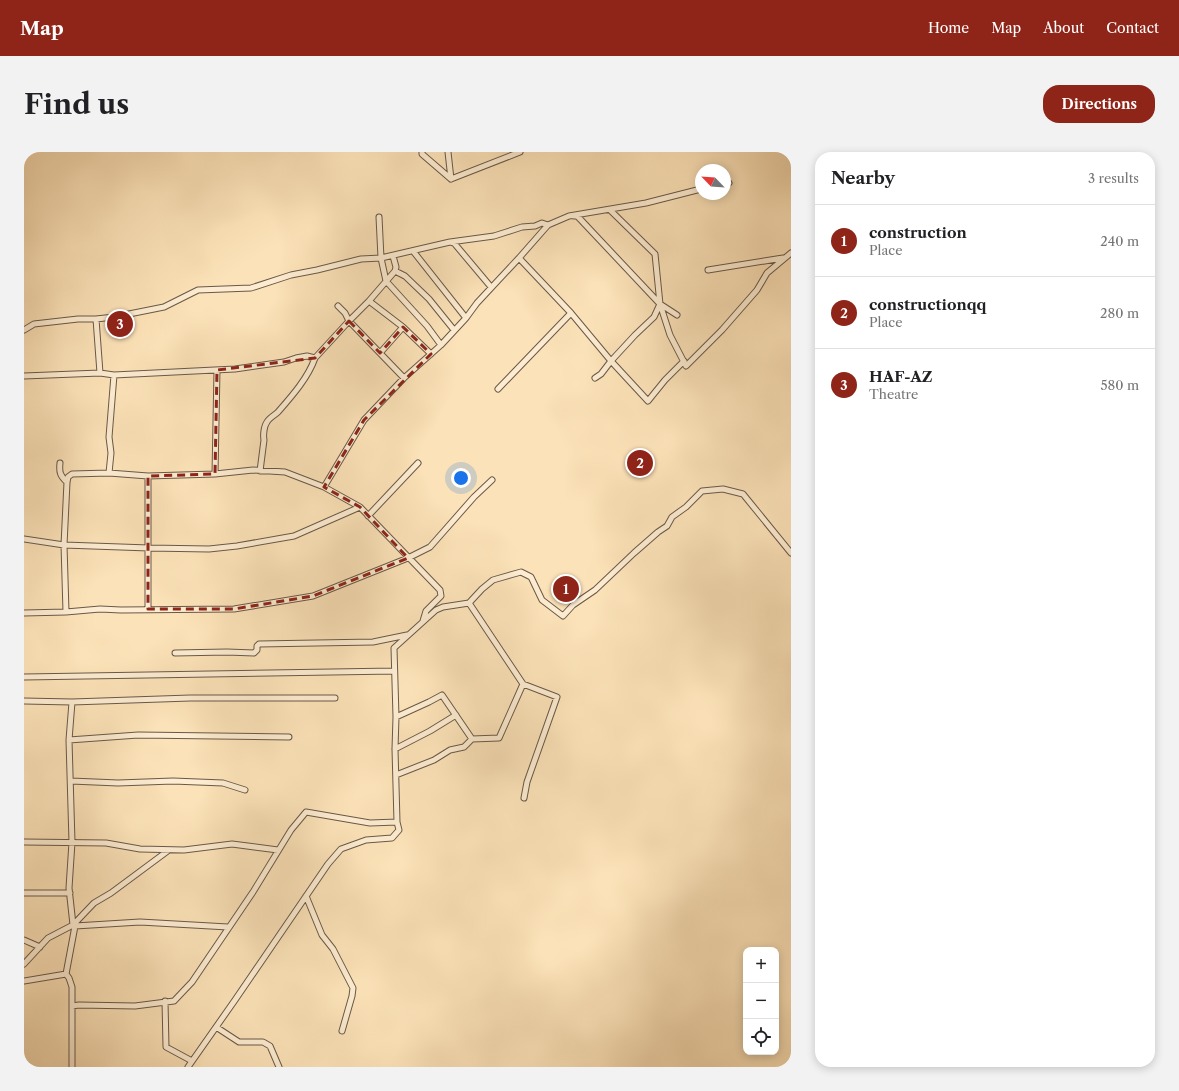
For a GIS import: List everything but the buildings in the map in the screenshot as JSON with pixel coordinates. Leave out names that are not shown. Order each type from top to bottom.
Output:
[{"type":"street","points":[[422,152],[422,154],[451,179]]},
{"type":"street","points":[[448,152],[451,179]]},
{"type":"street","points":[[451,179],[520,152]]},
{"type":"street","points":[[324,487],[364,420],[404,378],[442,345],[491,287],[548,225],[569,216],[610,210],[695,190]]},
{"type":"street","points":[[610,210],[655,254],[660,304],[670,335],[686,366],[722,330],[757,290],[767,273],[783,258],[791,254]]},
{"type":"street","points":[[569,216],[577,216],[660,304],[677,315]]},
{"type":"street","points":[[379,217],[381,258],[386,281],[427,326],[442,345]]},
{"type":"street","points":[[24,330],[34,324],[114,317],[164,307],[198,290],[252,288],[291,274],[317,270],[361,259],[393,256],[450,242],[494,236],[515,229],[535,226],[542,223],[548,225]]},
{"type":"street","points":[[450,242],[454,243],[491,287]]},
{"type":"street","points":[[413,251],[466,318]]},
{"type":"street","points":[[260,471],[264,440],[263,435],[266,422],[276,415],[292,396],[315,358],[395,272],[396,267],[393,256]]},
{"type":"street","points":[[519,258],[571,313],[610,361],[648,401],[665,380],[684,361]]},
{"type":"street","points":[[708,270],[783,258]]},
{"type":"street","points":[[395,272],[405,276],[429,299],[454,330]]},
{"type":"street","points":[[369,301],[403,327],[431,354]]},
{"type":"street","points":[[595,378],[601,374],[610,361],[635,334],[654,318],[660,304]]},
{"type":"street","points":[[338,306],[345,313],[349,321],[404,378]]},
{"type":"street","points":[[498,389],[571,313]]},
{"type":"street","points":[[96,319],[100,373]]},
{"type":"street","points":[[380,353],[403,327]]},
{"type":"street","points":[[24,376],[100,373],[114,375],[217,370],[256,366],[307,356],[315,358]]},
{"type":"street","points":[[215,474],[217,370]]},
{"type":"street","points":[[109,473],[111,454],[109,437],[114,375]]},
{"type":"street","points":[[60,463],[59,473],[67,482]]},
{"type":"street","points":[[368,516],[418,463]]},
{"type":"street","points":[[66,612],[64,545],[67,482],[68,477],[72,474],[109,473],[148,476],[260,471],[285,472],[324,487],[360,507],[440,590],[441,596],[426,611],[423,621]]},
{"type":"street","points":[[148,476],[148,609]]},
{"type":"street","points":[[24,613],[66,612],[100,609],[234,609],[313,596],[408,558],[430,547],[474,497],[492,480]]},
{"type":"street","points":[[188,1067],[236,1000],[328,864],[341,849],[366,840],[392,838],[399,830],[397,822],[394,648],[423,621],[436,610],[443,607],[469,603],[493,580],[521,572],[531,577],[542,600],[563,616],[573,605],[595,590],[638,549],[667,526],[672,517],[686,507],[702,491],[723,489],[743,494],[791,552]]},
{"type":"street","points":[[24,539],[64,545],[148,548],[208,548],[294,536],[309,531],[360,507]]},
{"type":"street","points":[[535,600],[540,595]]},
{"type":"street","points":[[469,603],[523,684],[556,696],[557,698],[532,766],[524,798]]},
{"type":"street","points":[[175,653],[254,653],[259,644],[373,642],[408,635]]},
{"type":"street","points":[[24,677],[394,671]]},
{"type":"street","points":[[396,775],[434,760],[450,750],[464,747],[472,739],[499,738],[523,684]]},
{"type":"street","points":[[396,717],[442,695],[472,739]]},
{"type":"street","points":[[24,701],[72,702],[190,698],[335,698]]},
{"type":"street","points":[[72,702],[69,740],[72,842],[70,893],[74,925],[66,974],[72,987],[72,1067]]},
{"type":"street","points":[[395,749],[430,732],[456,715]]},
{"type":"street","points":[[69,740],[138,735],[289,737]]},
{"type":"street","points":[[71,781],[118,783],[173,781],[223,783],[245,790]]},
{"type":"street","points":[[72,1006],[135,1006],[174,1001],[192,982],[253,892],[291,830],[306,812],[370,823],[397,822]]},
{"type":"street","points":[[24,842],[106,843],[140,849],[168,850],[184,850],[232,844],[278,850]]},
{"type":"street","points":[[24,964],[48,938],[74,925],[94,903],[111,893],[168,850]]},
{"type":"street","points":[[24,893],[70,893]]},
{"type":"street","points":[[306,896],[322,935],[333,949],[353,988],[342,1031]]},
{"type":"street","points":[[74,925],[140,922],[228,928]]},
{"type":"street","points":[[24,940],[40,947]]},
{"type":"street","points":[[24,981],[66,974]]},
{"type":"street","points":[[165,1001],[166,1048],[192,1061]]},
{"type":"street","points":[[216,1027],[239,1042],[263,1042],[270,1046],[279,1067]]},
{"type":"highlighted area","points":[[349,321],[380,353],[403,327],[431,354],[364,420],[324,487],[360,507],[408,558],[313,596],[234,609],[148,609],[148,476],[215,474],[217,370],[315,358]]},
{"type":"place","name":"HAF-AZ","points":[[120,324]]},
{"type":"place","name":"constructionqq","points":[[640,463]]},
{"type":"place","name":"construction","points":[[566,589]]}]
